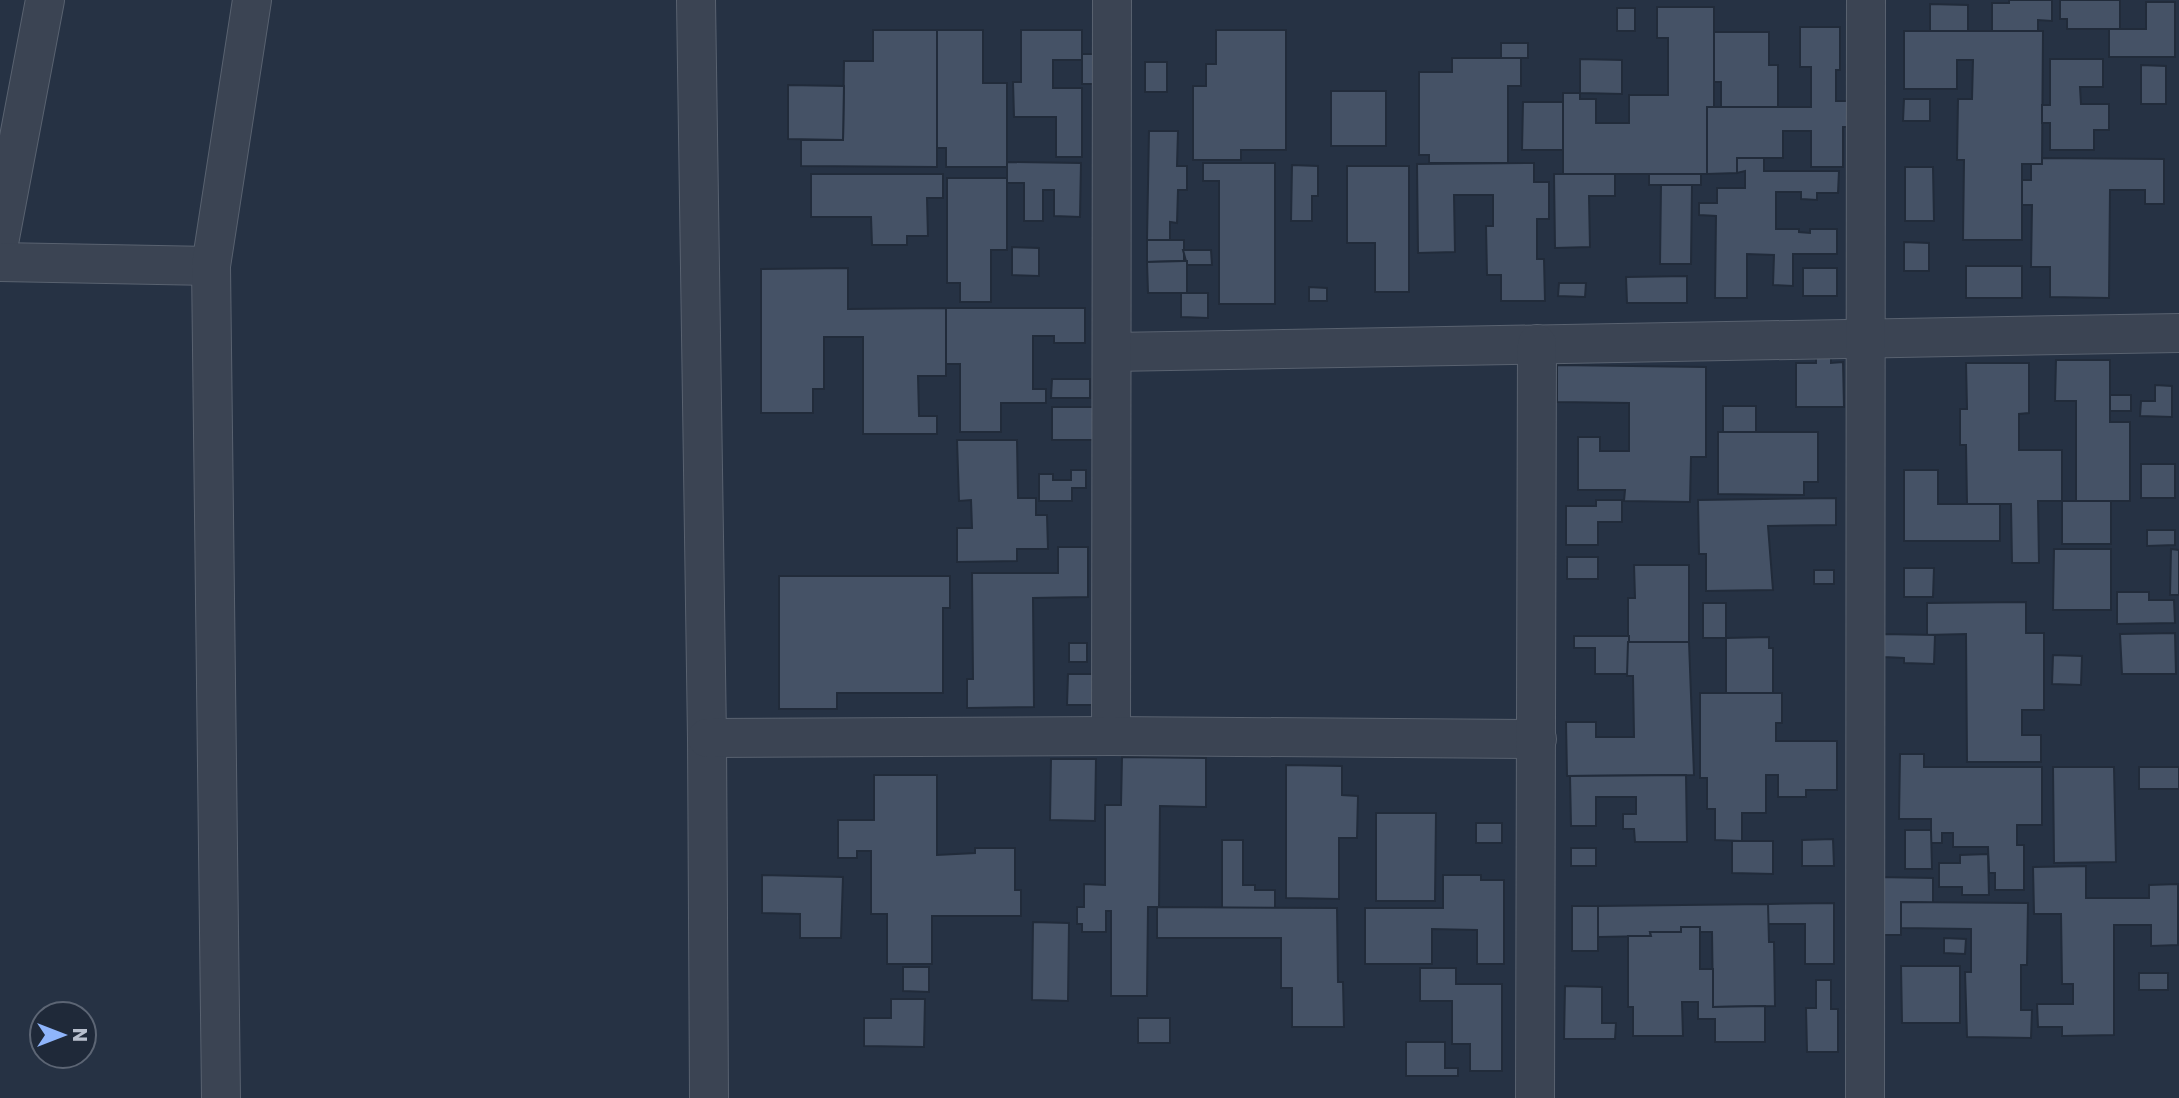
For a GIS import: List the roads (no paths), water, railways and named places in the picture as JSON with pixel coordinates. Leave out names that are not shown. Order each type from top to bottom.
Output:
[{"type":"street","points":[[0,238],[45,0]]},
{"type":"street","points":[[221,1098],[211,266],[251,0]]},
{"type":"street","points":[[696,0],[707,738],[709,1098]]},
{"type":"street","points":[[1111,736],[1112,0]]},
{"type":"street","points":[[1865,1098],[1866,0]]},
{"type":"street","points":[[0,262],[211,266]]},
{"type":"street","points":[[1112,352],[2179,333]]},
{"type":"street","points":[[1535,1098],[1537,344]]},
{"type":"street","points":[[707,738],[1111,736],[1537,739]]}]
